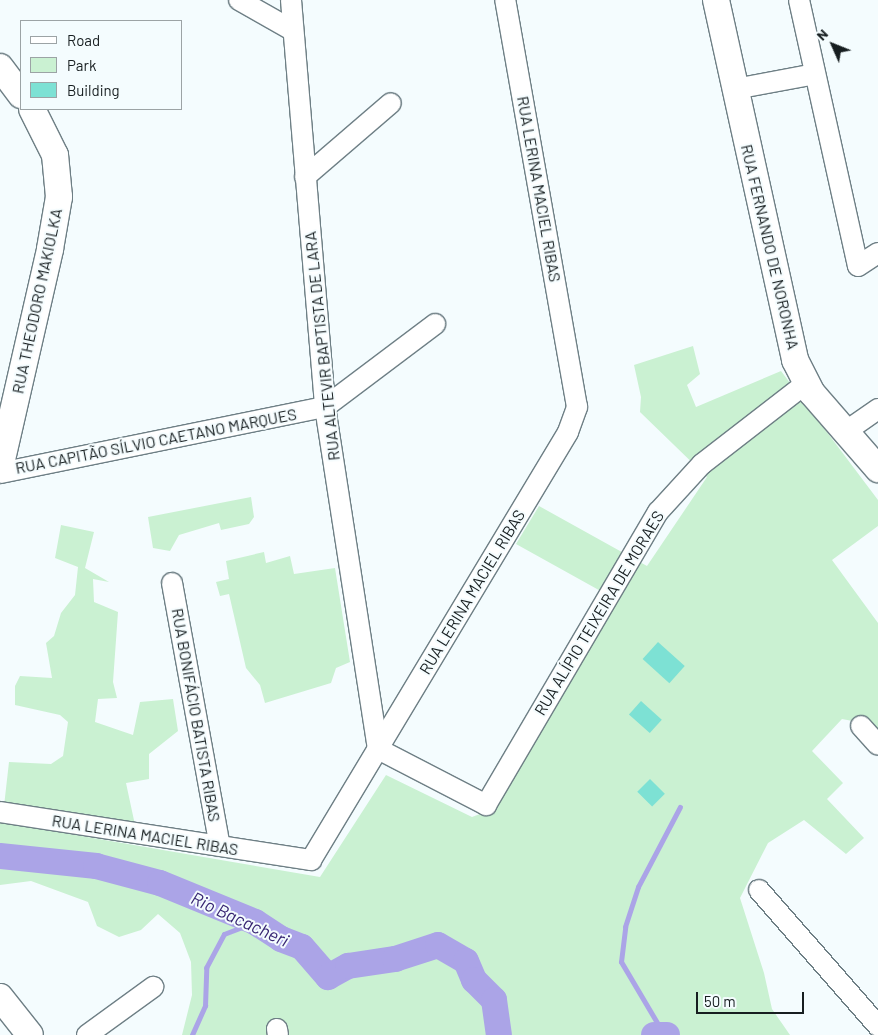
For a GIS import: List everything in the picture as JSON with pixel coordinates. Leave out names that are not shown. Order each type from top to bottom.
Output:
[{"type":"main road","name":"RUA FERNANDO DE NORONHA","points":[[716,0],[792,346],[805,384],[878,469]]},
{"type":"main road","points":[[0,67],[20,94]]},
{"type":"main road","name":"RUA THEODORO MAKIOLKA","points":[[0,468],[50,248],[59,197],[55,155],[32,110]]},
{"type":"main road","points":[[0,997],[30,1035]]},
{"type":"street","points":[[239,0],[292,30]]},
{"type":"street","name":"RUA ALTEVIR BAPTISTA DE LARA","points":[[291,0],[324,407],[378,750]]},
{"type":"street","name":"RUA LERINA MACIEL RIBAS","points":[[0,812],[311,860],[568,432],[577,407],[505,0]]},
{"type":"street","points":[[799,0],[858,266],[878,253]]},
{"type":"street","points":[[734,83],[814,68]]},
{"type":"street","points":[[305,177],[391,103]]},
{"type":"street","name":"RUA CAPITÃO SÍLVIO CAETANO MARQUES","points":[[0,473],[324,407],[435,324]]},
{"type":"street","name":"RUA ALÍPIO TEIXEIRA DE MORAES","points":[[378,750],[486,805],[658,512],[702,464],[805,384]]},
{"type":"street","points":[[845,432],[878,409]]},
{"type":"street","name":"RUA BONIFÁCIO BATISTA RIBAS","points":[[172,583],[220,846]]},
{"type":"street","points":[[861,726],[878,745]]},
{"type":"street","points":[[759,890],[878,1026]]},
{"type":"street","points":[[87,1035],[153,987]]},
{"type":"green space","points":[[693,346],[700,374],[687,385],[696,407],[781,371],[878,500],[878,526],[832,560],[878,623],[878,737],[863,723],[842,719],[812,751],[843,783],[827,799],[864,838],[846,854],[804,820],[768,843],[740,898],[764,973],[772,1009],[790,1035],[182,1035],[192,995],[191,962],[180,933],[158,914],[141,930],[119,937],[97,926],[88,902],[31,881],[0,885],[0,822],[320,877],[386,775],[472,817],[493,809],[615,599],[516,544],[539,506],[647,566],[707,477],[640,412],[641,397],[634,365]]},
{"type":"green space","points":[[251,497],[254,517],[249,524],[221,530],[219,523],[179,535],[170,551],[153,548],[148,517]]},
{"type":"green space","points":[[61,525],[94,532],[85,568],[109,582],[93,579],[94,602],[118,612],[113,682],[117,698],[98,699],[95,722],[133,735],[140,702],[173,699],[178,731],[149,754],[149,779],[126,783],[135,825],[4,806],[9,762],[51,764],[63,756],[68,722],[60,715],[15,705],[15,686],[20,676],[52,678],[46,643],[54,636],[61,613],[75,595],[78,567],[55,558]]},
{"type":"green space","points":[[264,552],[266,563],[290,556],[294,574],[335,568],[350,662],[336,668],[331,683],[265,703],[260,685],[246,668],[229,594],[220,596],[216,582],[229,579],[226,561]]},
{"type":"building","points":[[658,642],[685,666],[669,683],[643,659]]},
{"type":"building","points":[[641,701],[662,720],[650,733],[629,714]]},
{"type":"building","points":[[650,779],[665,794],[652,807],[637,792]]},
{"type":"waterway","points":[[663,1033],[621,962],[625,927],[638,887],[680,807]]},
{"type":"waterway","name":"Rio Bacacheri","points":[[0,856],[96,866],[160,883],[255,922],[281,939],[302,947],[328,977],[348,966],[395,959],[438,945],[466,961],[474,980],[494,1000],[499,1035]]},
{"type":"waterway","points":[[192,1035],[205,1006],[206,968],[224,934],[255,922]]},
{"type":"waterway","name":"Rio Bacacheri","points":[[654,1035],[667,1035]]}]
